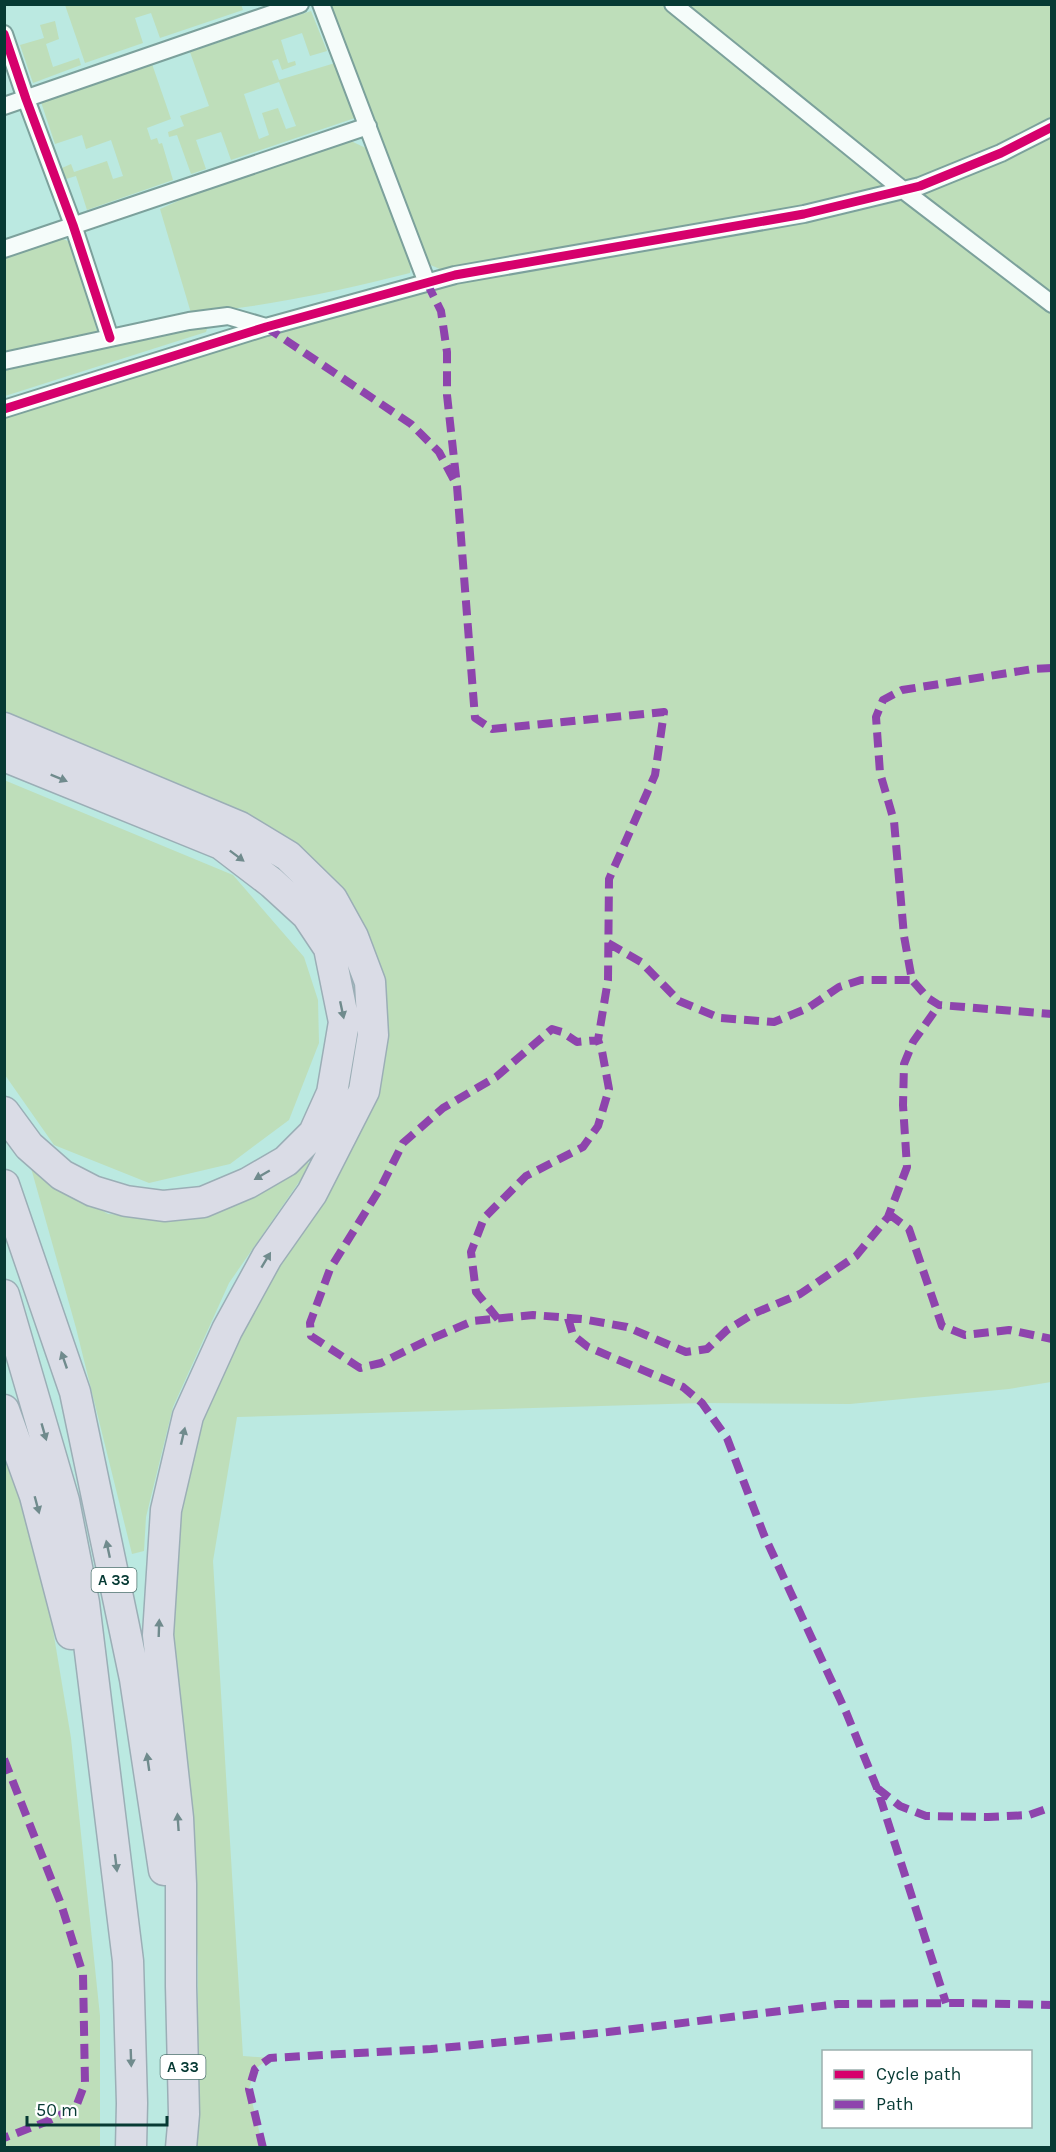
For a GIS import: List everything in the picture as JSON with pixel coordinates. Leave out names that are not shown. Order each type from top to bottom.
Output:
[{"type":"highway","points":[[4,729],[240,827],[288,856],[332,899],[353,937],[370,982],[373,1035],[364,1091],[312,1192],[267,1257],[227,1330],[188,1416],[166,1510],[158,1635],[178,1818],[181,1884],[181,1986]]},
{"type":"highway","points":[[4,756],[220,844],[272,883],[307,915],[329,948],[344,1022],[332,1092],[314,1133],[286,1161],[248,1183],[203,1202],[164,1206],[126,1201],[93,1191],[53,1168],[29,1146],[4,1112]]},
{"type":"highway","name":"A 33","points":[[4,1185],[75,1392],[135,1679],[181,1986],[184,2114],[181,2148]]},
{"type":"highway","name":"A 33","points":[[4,1295],[64,1501],[84,1603],[128,1961],[131,2148]]},
{"type":"highway","points":[[4,1410],[35,1496],[106,1770]]},
{"type":"street","points":[[4,106],[300,4]]},
{"type":"street","points":[[321,4],[427,283]]},
{"type":"street","points":[[673,4],[903,190],[1052,304]]},
{"type":"street","points":[[4,34],[73,225],[110,338]]},
{"type":"street","points":[[4,249],[368,126]]},
{"type":"street","points":[[4,409],[266,327],[455,275],[804,214],[920,186],[1001,153],[1052,127]]},
{"type":"street","points":[[4,362],[189,321],[228,316],[266,327]]},
{"type":"green space","points":[[241,4],[243,10],[160,38],[151,13],[135,18],[143,43],[85,63],[65,5]]},
{"type":"green space","points":[[330,5],[1051,5],[1051,1382],[1009,1389],[850,1404],[702,1403],[237,1417],[213,1561],[243,2056],[270,2058],[255,2069],[249,2089],[263,2147],[197,2147],[198,1959],[178,1725],[167,1640],[173,1516],[196,1419],[375,1085],[370,982],[288,856],[5,728],[4,409],[454,275],[428,264]]},
{"type":"green space","points":[[311,11],[327,51],[310,56],[302,33],[281,40],[288,63],[295,61],[296,65],[282,70],[278,59],[272,61],[279,80],[335,63],[355,118],[231,160],[221,132],[196,140],[206,169],[191,174],[177,135],[169,137],[168,132],[184,126],[180,116],[209,106],[190,52]],"holes":[[[279,82],[296,126],[286,129],[278,108],[262,113],[269,135],[259,139],[244,94]]]},
{"type":"green space","points":[[55,21],[59,39],[46,44],[53,67],[79,58],[81,65],[33,83],[20,45],[44,38],[40,25]]},
{"type":"green space","points":[[152,64],[171,119],[147,128],[151,140],[157,138],[159,144],[162,143],[173,180],[87,210],[76,176],[66,179],[62,168],[71,164],[74,172],[107,161],[113,179],[123,176],[111,140],[86,149],[82,135],[55,144],[41,102]]},
{"type":"green space","points":[[334,142],[353,142],[368,149],[411,264],[410,273],[302,298],[191,313],[160,209],[229,178]]},
{"type":"green space","points":[[56,237],[72,244],[80,258],[87,279],[97,331],[93,338],[5,351],[5,256]]},
{"type":"green space","points":[[200,325],[207,329],[206,332],[5,396],[4,371]]},
{"type":"green space","points":[[4,780],[233,875],[304,957],[318,1000],[319,1043],[289,1120],[230,1164],[149,1183],[54,1145],[5,1075]]},
{"type":"green space","points":[[305,1156],[310,1166],[229,1283],[173,1407],[146,1517],[144,1551],[132,1554],[76,1328],[31,1168],[108,1214],[182,1218]]},
{"type":"green space","points":[[4,1438],[8,1444],[52,1624],[71,1738],[100,2016],[100,2147],[5,2147]]},
{"type":"marked path","points":[[427,283],[441,311],[447,352],[447,395],[457,486],[475,718],[492,729],[664,712],[655,775],[609,879],[608,980],[598,1040],[577,1042],[562,1032],[552,1029],[496,1077],[443,1108],[403,1143],[381,1187],[330,1269],[310,1323],[311,1336],[360,1368],[381,1363],[473,1321],[533,1315],[582,1319],[627,1327],[686,1352],[707,1349],[727,1330],[755,1313],[800,1294],[856,1256],[888,1217],[907,1167],[903,1105],[904,1064],[913,1042],[939,1005]]},
{"type":"marked path","points":[[266,327],[411,424],[439,452],[454,480]]},
{"type":"marked path","points":[[1052,668],[902,690],[883,700],[876,717],[880,773],[894,821],[904,936],[912,980],[928,998],[939,1005],[1052,1014]]},
{"type":"marked path","points":[[608,943],[641,962],[679,1001],[720,1018],[774,1022],[808,1008],[839,987],[861,980],[912,980]]},
{"type":"marked path","points":[[498,1319],[476,1292],[471,1252],[484,1218],[526,1176],[583,1147],[598,1126],[609,1089],[598,1040]]},
{"type":"marked path","points":[[889,1214],[909,1229],[942,1326],[965,1335],[1009,1330],[1052,1339]]},
{"type":"marked path","points":[[568,1318],[573,1335],[588,1347],[683,1387],[702,1403],[727,1438],[764,1535],[846,1712],[877,1788],[946,2003]]},
{"type":"marked path","points":[[4,1759],[61,1904],[83,1974],[85,2083],[76,2107],[4,2138]]},
{"type":"marked path","points":[[877,1788],[900,1806],[926,1816],[1029,1815],[1052,1807]]},
{"type":"marked path","points":[[263,2148],[249,2089],[255,2069],[270,2058],[431,2049],[608,2032],[838,2004],[1052,2005]]},
{"type":"cycle path","points":[[4,34],[73,225],[110,338]]},
{"type":"cycle path","points":[[4,409],[266,327],[455,275],[804,214],[920,186],[1001,153],[1052,127]]}]
